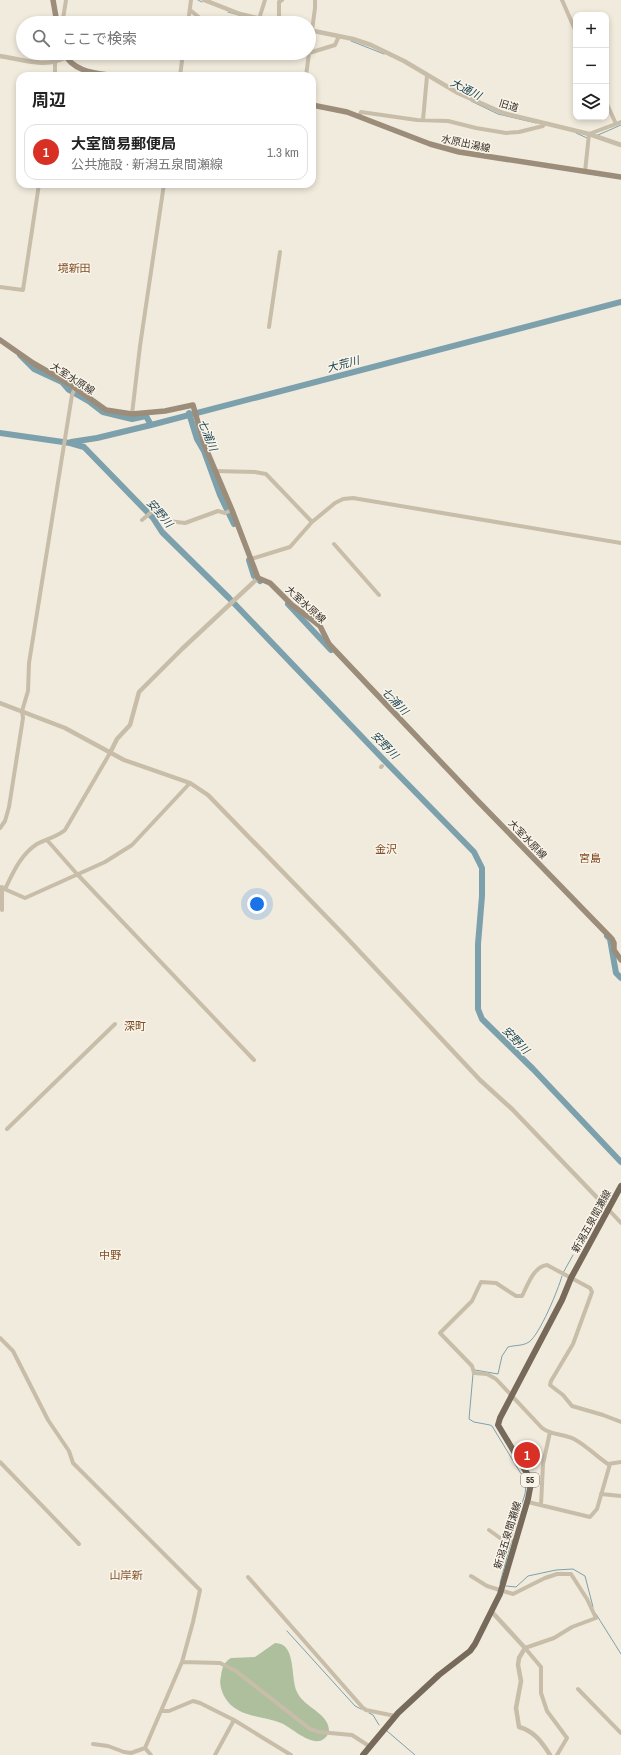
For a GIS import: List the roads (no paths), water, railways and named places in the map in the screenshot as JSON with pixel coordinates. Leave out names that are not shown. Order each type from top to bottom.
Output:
[{"type":"main road","points":[[53,0],[56,16]]},
{"type":"main road","points":[[70,60],[76,66],[85,71],[91,72]]},
{"type":"main road","name":"水原出湯線","points":[[316,106],[332,108],[430,144],[459,152],[621,177]]},
{"type":"main road","name":"大室水原線","points":[[0,340],[106,410],[132,414],[165,411],[193,405],[204,444],[232,510],[258,578],[270,583],[292,606],[320,626],[329,644],[475,798],[612,939],[614,950],[621,960]]},
{"type":"main road","name":"新潟五泉間瀬線","points":[[362,1755],[395,1716],[439,1675],[470,1652],[492,1612],[501,1591],[516,1542],[528,1502],[531,1483],[528,1475],[498,1425],[562,1300],[571,1278],[621,1186]]},
{"type":"street","points":[[63,16],[66,0]]},
{"type":"street","points":[[189,16],[191,0]]},
{"type":"street","points":[[204,0],[248,16]]},
{"type":"street","points":[[260,16],[265,0]]},
{"type":"street","points":[[279,16],[279,2],[282,0]]},
{"type":"street","points":[[314,16],[315,0]]},
{"type":"street","points":[[562,0],[573,25]]},
{"type":"street","points":[[190,10],[197,16]]},
{"type":"street","name":"旧道","points":[[316,31],[371,45],[404,61],[427,76],[503,113],[589,134],[621,145]]},
{"type":"street","points":[[316,51],[335,45],[339,36]]},
{"type":"street","points":[[0,56],[16,59]]},
{"type":"street","points":[[25,60],[44,63],[55,62],[58,60]]},
{"type":"street","points":[[181,72],[183,60]]},
{"type":"street","points":[[307,72],[308,60]]},
{"type":"street","points":[[55,62],[55,72]]},
{"type":"street","points":[[424,120],[427,76]]},
{"type":"street","points":[[609,109],[616,124]]},
{"type":"street","points":[[359,117],[362,112],[424,120],[448,121],[506,133],[519,132],[543,126],[545,123]]},
{"type":"street","points":[[585,172],[589,134],[621,122]]},
{"type":"street","points":[[0,287],[23,290],[38,188]]},
{"type":"street","points":[[132,414],[140,346],[163,188]]},
{"type":"street","points":[[269,327],[280,252]]},
{"type":"street","points":[[0,828],[5,821],[9,808],[23,718],[22,711],[28,691],[29,663],[65,435],[74,390]]},
{"type":"street","points":[[215,470],[266,474],[312,522]]},
{"type":"street","points":[[251,560],[293,545],[312,522],[335,503],[343,499],[353,498],[621,543]]},
{"type":"street","points":[[143,519],[155,509],[168,521],[185,523],[218,511],[225,513],[232,510]]},
{"type":"street","points":[[334,544],[379,595]]},
{"type":"street","points":[[2,910],[2,888],[30,850],[65,830],[117,739],[130,725],[139,692],[182,648],[258,578]]},
{"type":"street","points":[[0,703],[65,728],[124,760],[190,783],[208,795],[354,945],[480,1080],[512,1109],[621,1223]]},
{"type":"street","points":[[2,888],[21,898],[25,898],[105,862],[132,845],[190,783]]},
{"type":"street","points":[[47,840],[77,874],[254,1060]]},
{"type":"street","points":[[7,1129],[115,1024]]},
{"type":"street","points":[[621,1422],[603,1414],[572,1406],[565,1397],[550,1385],[573,1344],[592,1292],[590,1288],[571,1278],[544,1265],[532,1275],[522,1296],[519,1297],[496,1283],[481,1282],[472,1302],[440,1333],[472,1366],[474,1373],[491,1376],[502,1384],[542,1428],[550,1432],[572,1438],[610,1464],[621,1462]]},
{"type":"street","points":[[0,1338],[13,1351],[48,1420],[69,1451],[73,1463],[200,1590],[182,1662],[145,1748],[131,1753],[108,1746],[93,1744]]},
{"type":"street","points":[[541,1505],[543,1464],[550,1432]]},
{"type":"street","points":[[0,1462],[79,1544]]},
{"type":"street","points":[[528,1502],[590,1517],[595,1512],[610,1464]]},
{"type":"street","points":[[601,1494],[621,1496]]},
{"type":"street","points":[[489,1530],[500,1538],[516,1542]]},
{"type":"street","points":[[471,1576],[487,1586],[515,1594],[526,1586],[544,1578],[557,1574],[571,1574],[587,1599],[596,1618],[572,1627],[554,1638],[526,1648],[519,1658],[518,1665],[521,1681],[516,1708],[519,1727],[526,1729],[536,1736],[550,1755]]},
{"type":"street","points":[[248,1577],[363,1708],[395,1716]]},
{"type":"street","points":[[492,1612],[526,1648],[541,1667],[541,1693],[547,1711],[567,1738],[557,1755]]},
{"type":"street","points":[[182,1662],[222,1664],[236,1671],[310,1729],[319,1732],[352,1735],[369,1746]]},
{"type":"street","points":[[578,1689],[621,1733]]},
{"type":"street","points":[[161,1711],[169,1711],[192,1701],[200,1703],[234,1720],[291,1755]]},
{"type":"street","points":[[215,1755],[234,1720]]},
{"type":"street","points":[[145,1748],[151,1755]]},
{"type":"waterway","name":"大通川","points":[[198,0],[202,2]]},
{"type":"waterway","name":"大通川","points":[[228,12],[242,16]]},
{"type":"waterway","name":"大通川","points":[[351,41],[384,54]]},
{"type":"waterway","name":"大通川","points":[[471,101],[498,114],[536,123]]},
{"type":"waterway","name":"大通川","points":[[598,135],[621,125]]},
{"type":"waterway","name":"大通川","points":[[576,133],[587,138]]},
{"type":"waterway","name":"大荒川","points":[[71,442],[97,438],[151,425],[621,302]]},
{"type":"waterway","points":[[20,355],[34,369],[62,382],[69,390],[90,402],[103,412],[132,419],[146,416],[151,425]]},
{"type":"waterway","name":"七浦川","points":[[189,413],[197,439],[204,451],[220,495],[234,524]]},
{"type":"waterway","name":"安野川","points":[[0,433],[70,443],[84,447],[153,518],[162,532],[229,598],[474,852],[482,868],[482,896],[478,944],[478,1009],[482,1019],[533,1069],[621,1162]]},
{"type":"waterway","name":"七浦川","points":[[249,560],[254,576],[260,581]]},
{"type":"waterway","name":"七浦川","points":[[288,604],[331,650]]},
{"type":"waterway","name":"七浦川","points":[[607,936],[610,939],[616,973],[621,978]]},
{"type":"waterway","points":[[563,1273],[573,1255]]},
{"type":"waterway","points":[[475,1370],[498,1374],[502,1356],[508,1347],[522,1345],[529,1342],[538,1330],[548,1311],[562,1276]]},
{"type":"waterway","points":[[473,1374],[469,1419],[474,1422],[492,1426],[523,1477],[526,1485],[525,1494],[511,1539]]},
{"type":"waterway","points":[[500,1583],[511,1542]]},
{"type":"waterway","points":[[506,1586],[516,1587],[528,1576],[556,1570],[573,1569],[585,1576],[593,1607]]},
{"type":"waterway","points":[[596,1614],[621,1654]]},
{"type":"waterway","points":[[287,1631],[355,1706],[361,1709]]},
{"type":"waterway","points":[[369,1713],[373,1715],[379,1725]]},
{"type":"waterway","points":[[387,1731],[415,1755]]},
{"type":"place","name":"大室簡易郵便局","points":[[527,1455]]},
{"type":"district","name":"境新田","points":[[74,268]]},
{"type":"district","name":"金沢","points":[[386,849]]},
{"type":"district","name":"宮島","points":[[590,858]]},
{"type":"district","name":"深町","points":[[135,1026]]},
{"type":"district","name":"中野","points":[[110,1255]]},
{"type":"district","name":"山岸新","points":[[126,1575]]}]
